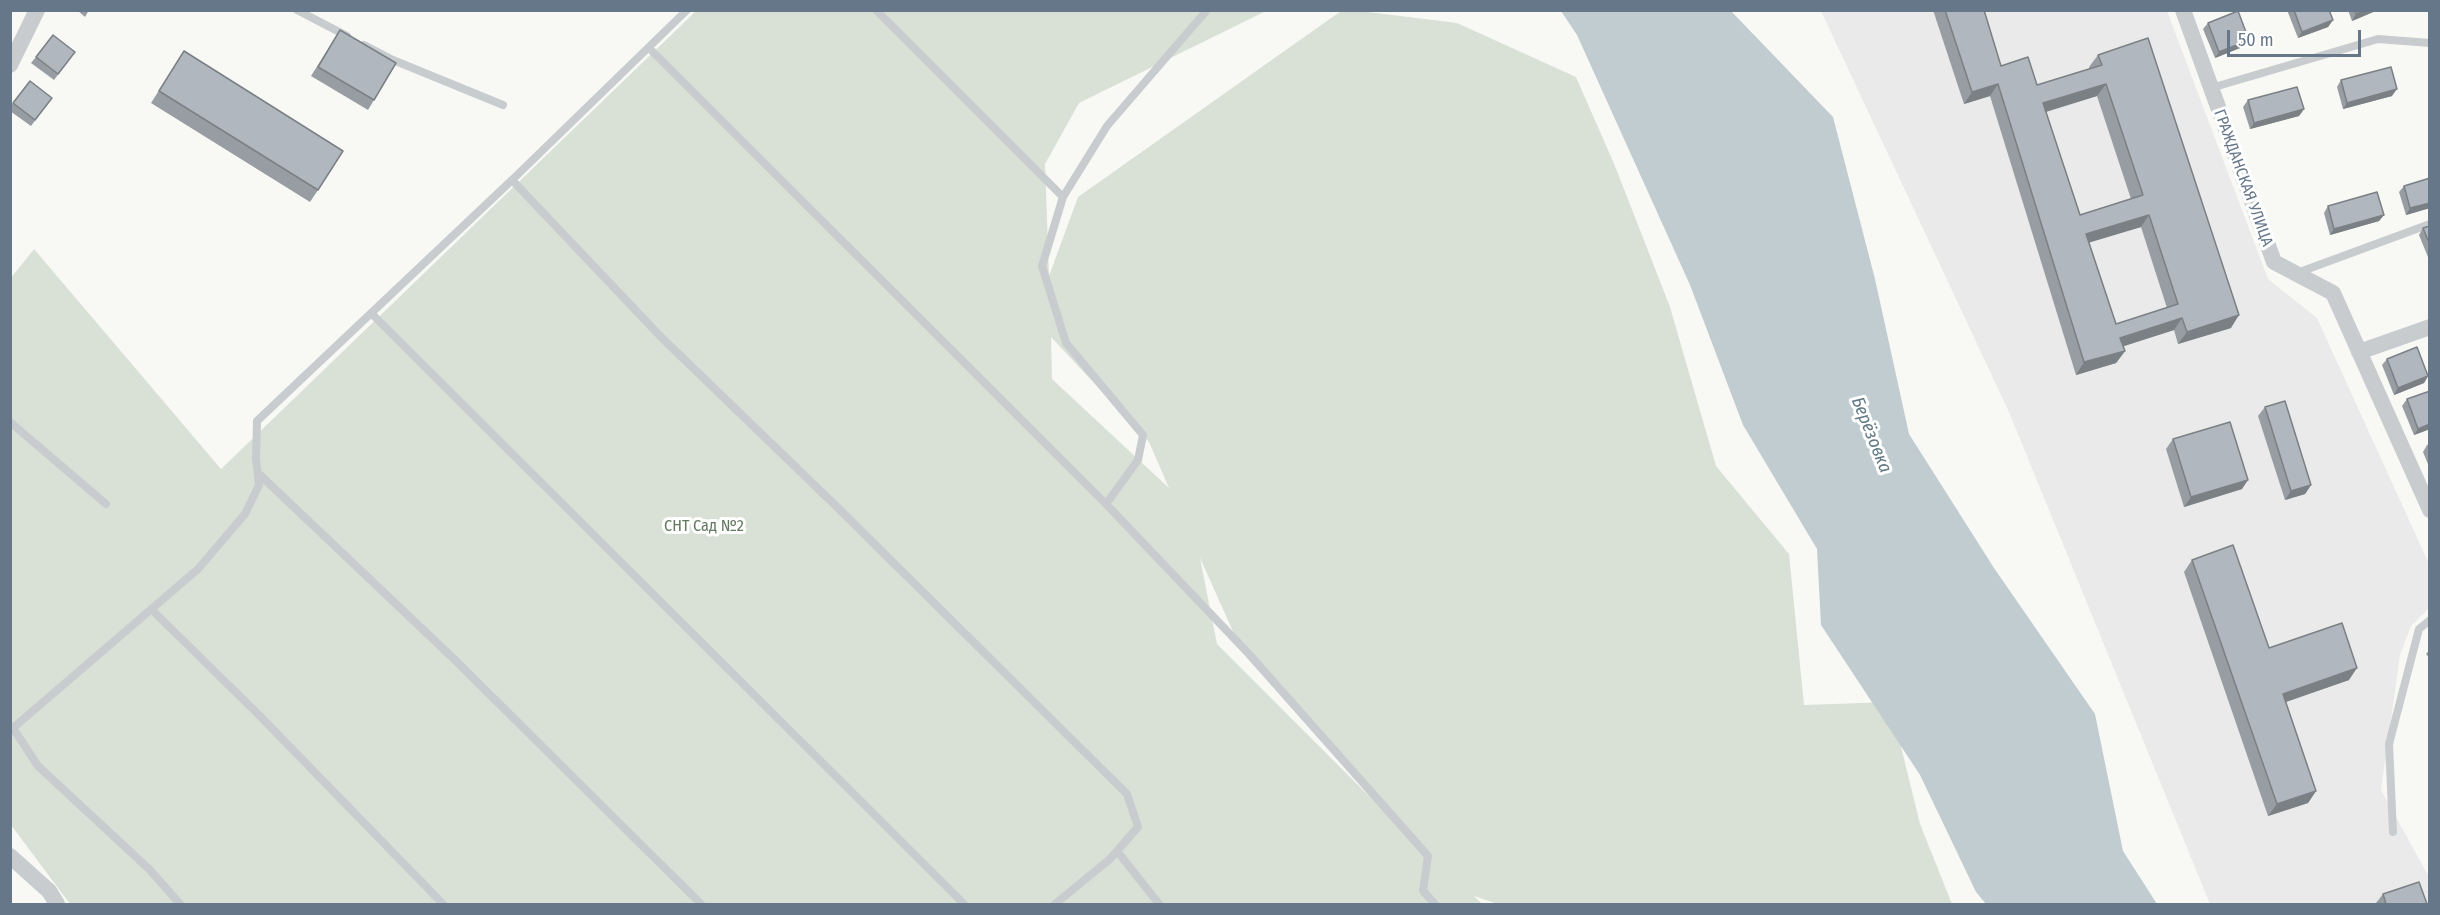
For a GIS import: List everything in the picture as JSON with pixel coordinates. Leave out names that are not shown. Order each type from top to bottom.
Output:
[{"type":"street","points":[[10,65],[37,10]]},
{"type":"street","name":"ГРАЖДАНСКАЯ УЛИЦА","points":[[2183,10],[2274,262],[2333,293],[2430,510]]},
{"type":"street","points":[[2359,352],[2430,327]]},
{"type":"street","points":[[10,856],[50,891],[57,904]]},
{"type":"lane","points":[[297,10],[393,60],[504,105]]},
{"type":"lane","points":[[180,904],[149,869],[38,766],[13,729],[198,569],[245,514],[259,485],[257,421],[512,180],[687,10]]},
{"type":"lane","points":[[876,10],[1063,197]]},
{"type":"lane","points":[[1106,504],[1138,460],[1143,435],[1066,343],[1042,266],[1063,197],[1107,126],[1207,10]]},
{"type":"lane","points":[[2211,88],[2378,39],[2430,43]]},
{"type":"lane","points":[[649,48],[1106,504],[1248,653],[1428,856],[1423,891],[1435,904]]},
{"type":"lane","points":[[512,180],[661,337],[836,506],[1127,794],[1138,827],[1110,859],[1055,904]]},
{"type":"lane","points":[[2295,274],[2430,224]]},
{"type":"lane","points":[[371,313],[964,904]]},
{"type":"lane","points":[[10,422],[106,504]]},
{"type":"lane","points":[[257,473],[455,660],[701,904]]},
{"type":"lane","points":[[150,609],[258,714],[443,904]]},
{"type":"lane","points":[[2393,831],[2389,744],[2419,629],[2430,620]]},
{"type":"lane","points":[[1117,851],[1159,904]]},
{"type":"shaded area","points":[[1821,11],[2167,11],[2268,279],[2317,318],[2429,564],[2429,608],[2411,626],[2400,655],[2381,790],[2429,877],[2429,904],[2210,904],[2009,412]]},
{"type":"green space","name":"СНТ Сад №2","points":[[1352,10],[1457,23],[1576,77],[1615,166],[1670,307],[1716,466],[1789,554],[1804,705],[1890,702],[1920,824],[1952,904],[1498,904],[1474,896],[1482,904],[70,904],[11,825],[10,279],[34,249],[221,469],[696,11],[1266,11],[1079,103],[1045,164],[1049,276],[1078,197],[1341,11]],"holes":[[[1051,337],[1149,442],[1169,488],[1052,379]],[[1200,558],[1236,638],[1371,798],[1217,644]]]},
{"type":"water","name":"Берёзовка","points":[[1561,11],[1731,11],[1833,117],[1875,279],[1909,434],[1994,568],[2095,714],[2123,851],[2157,904],[1986,904],[1976,892],[1920,775],[1821,625],[1817,549],[1743,425],[1690,285],[1577,35]]},
{"type":"building","points":[[1945,10],[1984,10],[2001,66],[2028,57],[2037,85],[2102,65],[2098,55],[2148,38],[2239,315],[2187,332],[2182,318],[2120,338],[2125,351],[2084,362],[1998,84],[1972,92]],"holes":[[[2106,84],[2143,195],[2080,215],[2043,103]],[[2149,215],[2178,304],[2116,324],[2086,234]]]},
{"type":"building","points":[[2294,10],[2329,10],[2333,20],[2302,32]]},
{"type":"building","points":[[2238,11],[2249,40],[2219,52],[2208,23]]},
{"type":"building","points":[[340,30],[396,63],[374,100],[318,67]]},
{"type":"building","points":[[53,35],[75,52],[58,74],[36,57]]},
{"type":"building","points":[[184,51],[343,151],[318,190],[159,91]]},
{"type":"building","points":[[2391,67],[2397,89],[2347,103],[2341,80]]},
{"type":"building","points":[[30,81],[52,98],[35,120],[13,103]]},
{"type":"building","points":[[2297,87],[2304,109],[2254,123],[2248,100]]},
{"type":"building","points":[[2430,178],[2430,203],[2410,208],[2404,186]]},
{"type":"building","points":[[2377,192],[2384,215],[2334,229],[2328,206]]},
{"type":"building","points":[[2430,226],[2430,245],[2423,228]]},
{"type":"building","points":[[2417,347],[2428,376],[2398,388],[2387,359]]},
{"type":"building","points":[[2430,391],[2430,424],[2418,429],[2407,399]]},
{"type":"building","points":[[2285,401],[2311,485],[2291,491],[2265,407]]},
{"type":"building","points":[[2230,422],[2248,480],[2191,497],[2173,439]]},
{"type":"building","points":[[2233,545],[2269,648],[2342,623],[2357,668],[2283,694],[2316,791],[2277,804],[2192,560]]},
{"type":"building","points":[[2419,882],[2427,904],[2386,904],[2383,894]]}]
